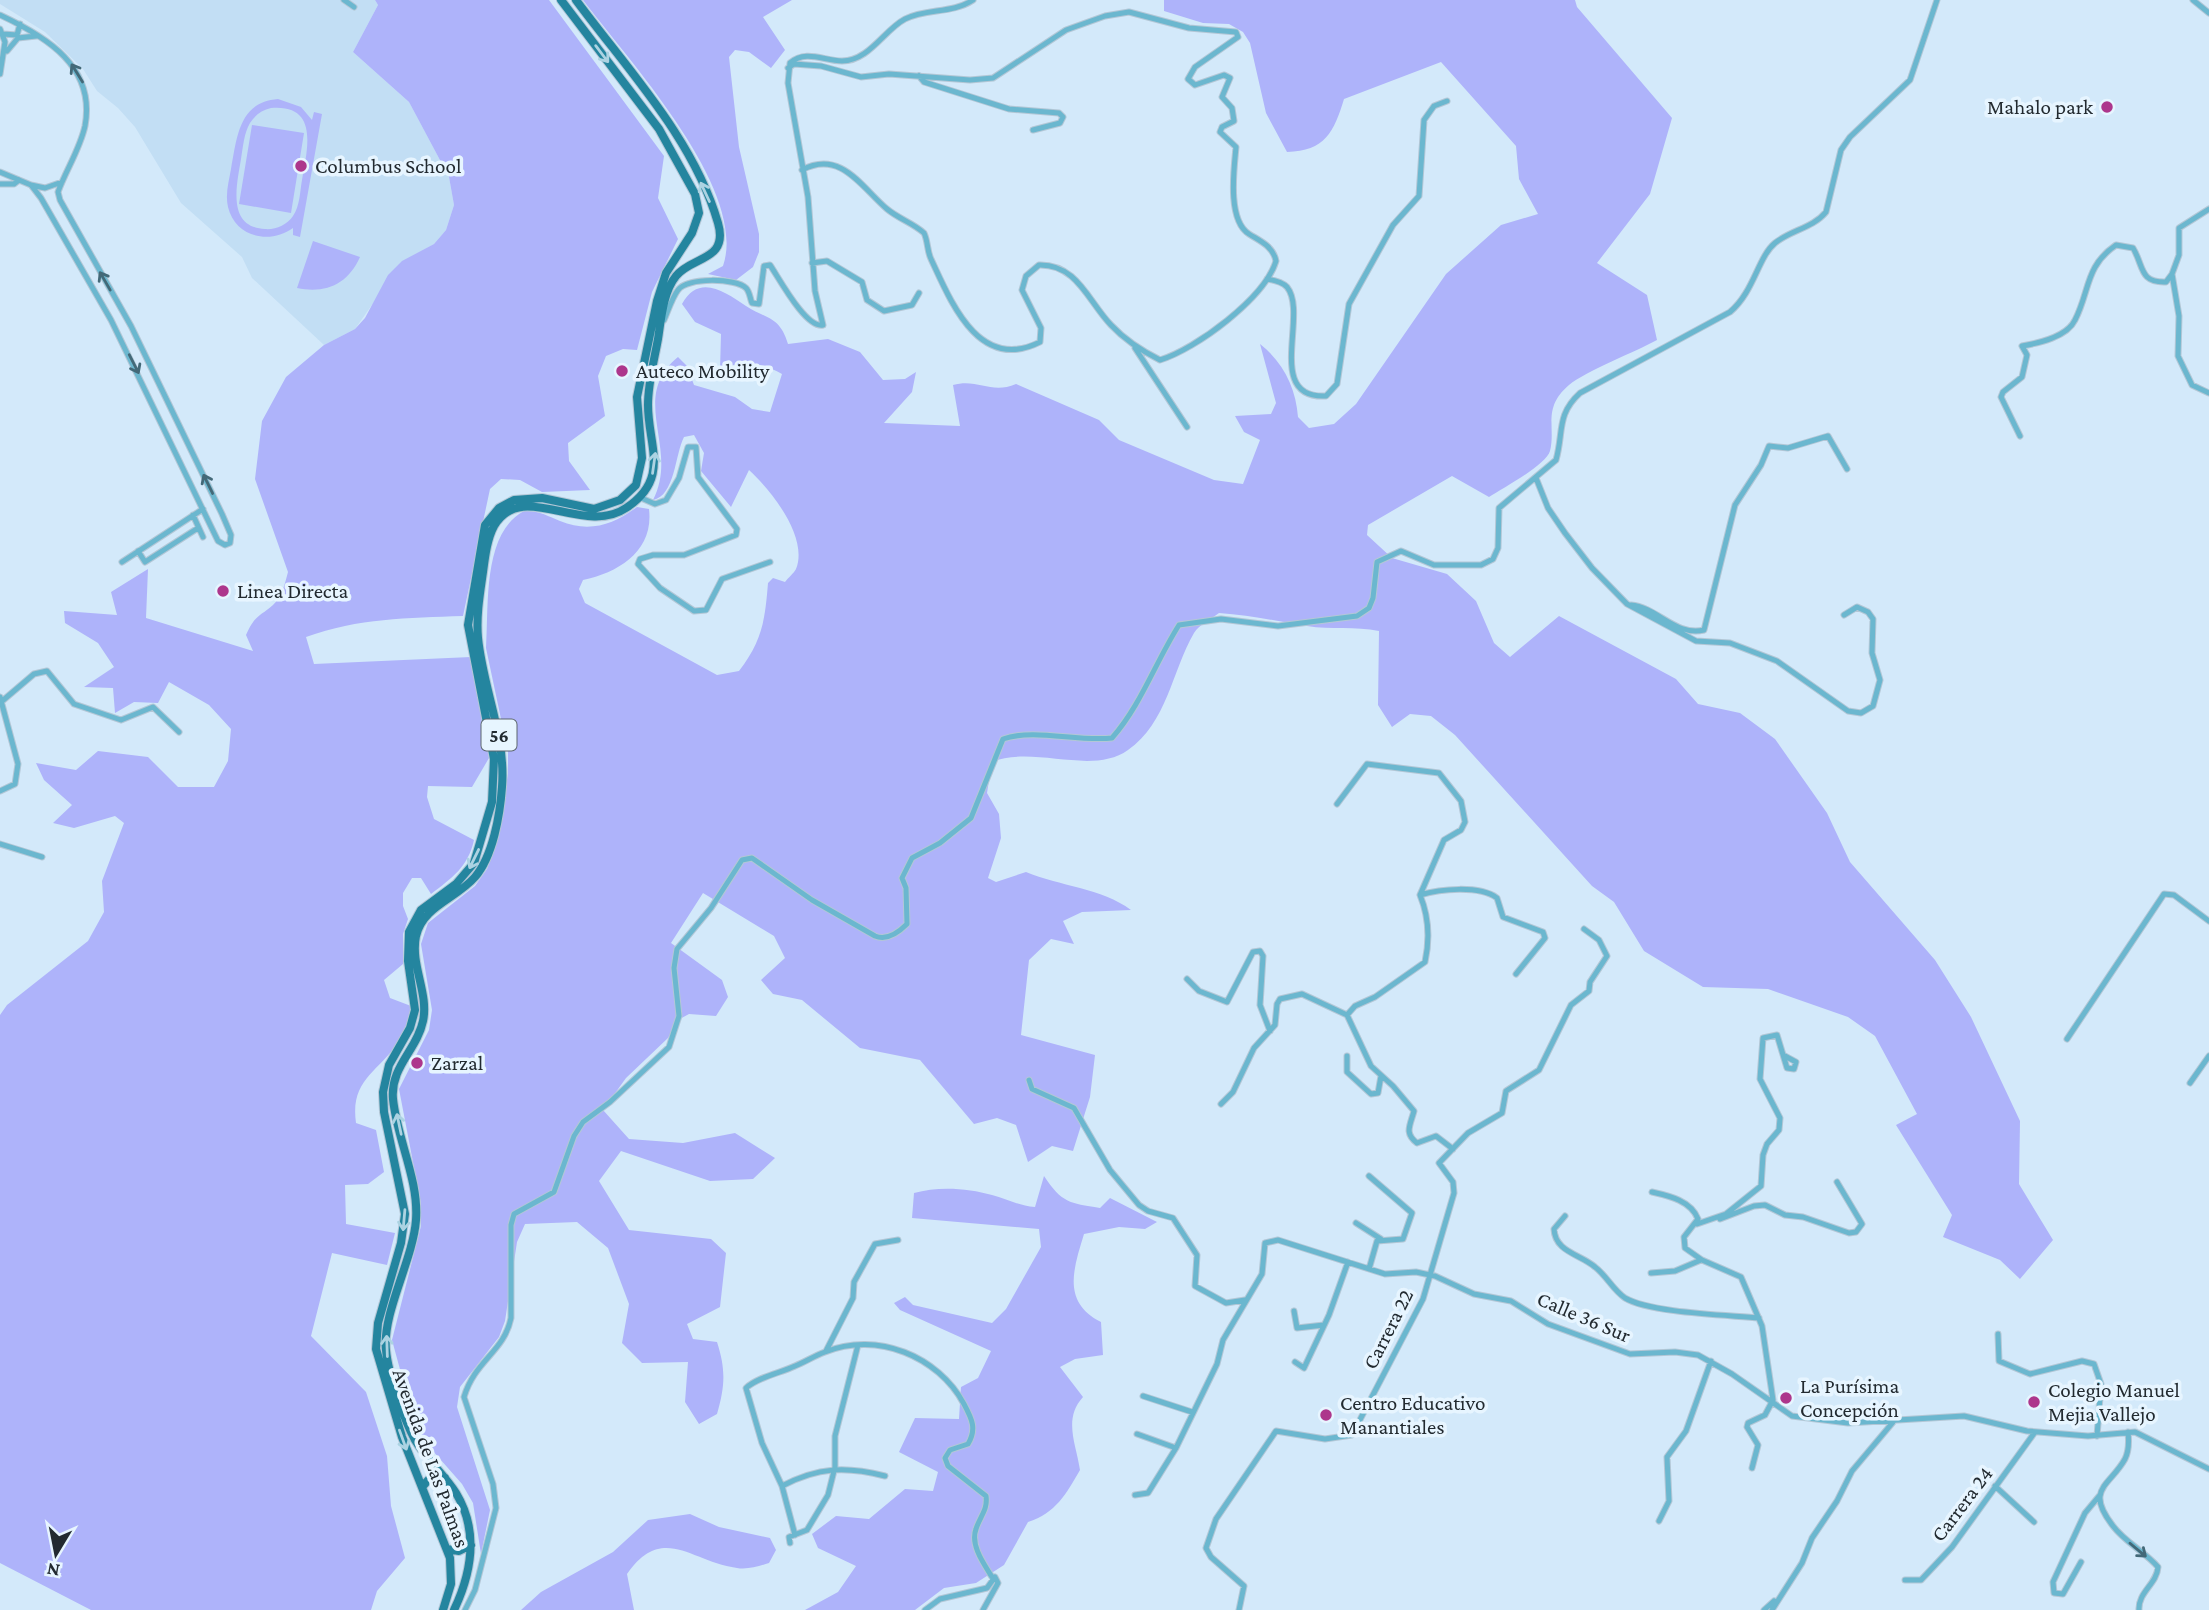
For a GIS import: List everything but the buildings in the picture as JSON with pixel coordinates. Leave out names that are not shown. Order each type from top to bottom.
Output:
[{"type":"main road","points":[[561,0],[670,146],[698,201],[698,221],[708,218],[718,221]]},
{"type":"main road","points":[[576,0],[680,141],[718,221],[720,236],[716,248],[684,268],[674,278],[660,327],[648,399],[656,449],[654,468],[639,497]]},
{"type":"main road","name":"Avenida de Las Palmas","points":[[443,1610],[452,1577],[447,1549],[402,1437],[376,1349],[378,1323],[401,1243],[405,1213],[384,1112],[383,1083],[415,1010],[407,952],[411,926],[421,910],[456,884],[474,863],[492,802],[494,759],[468,625],[482,537],[490,516],[514,499],[542,498],[594,509],[620,500],[636,485],[642,458],[637,397],[646,346],[663,282],[698,221]]},
{"type":"main road","points":[[683,244],[686,254],[699,261]]},
{"type":"main road","name":"Avenida de Las Palmas","points":[[454,1610],[467,1581],[471,1545],[464,1511],[412,1433],[386,1349],[416,1215],[395,1106],[394,1083],[423,1018],[415,955],[418,930],[426,915],[470,882],[481,869],[489,851],[500,800],[502,754],[477,634],[488,543],[494,527],[502,517],[522,506],[546,507],[600,518],[624,510],[639,497]]},
{"type":"main road","points":[[422,1487],[431,1477],[444,1478]]},
{"type":"main road","points":[[447,1549],[459,1551],[471,1545]]},
{"type":"street","points":[[344,0],[354,8]]},
{"type":"street","points":[[660,327],[678,289],[691,281],[704,279],[741,285],[748,290],[752,303],[759,304],[764,266],[770,265],[792,301],[814,324],[821,327],[823,318],[815,291],[803,170],[788,83],[790,63],[800,57],[851,60],[875,46],[905,19],[951,11],[973,0]]},
{"type":"street","points":[[465,1610],[478,1581],[496,1507],[493,1484],[464,1397],[476,1367],[508,1332],[511,1318],[510,1237],[514,1214],[554,1192],[574,1136],[583,1122],[610,1102],[669,1046],[679,1016],[674,968],[677,949],[711,908],[742,860],[752,858],[812,900],[875,936],[882,939],[892,935],[906,924],[906,888],[902,878],[912,858],[940,843],[971,818],[1003,739],[1014,735],[1080,741],[1111,738],[1131,716],[1153,668],[1179,625],[1221,620],[1278,626],[1357,616],[1368,608],[1373,598],[1377,562],[1395,552],[1401,551],[1434,565],[1481,565],[1493,559],[1498,548],[1499,508],[1556,460],[1563,414],[1570,402],[1614,374],[1730,312],[1747,296],[1774,243],[1820,219],[1830,204],[1841,150],[1850,137],[1910,80],[1937,0]]},
{"type":"street","points":[[2193,0],[2209,12]]},
{"type":"street","points":[[788,68],[794,64],[821,66],[861,77],[889,74],[970,80],[993,78],[1066,30],[1116,14],[1142,14],[1189,28],[1236,32],[1238,37],[1195,67],[1188,79],[1195,85],[1222,75],[1230,78],[1222,97],[1232,108],[1234,121],[1222,127],[1220,132],[1236,147],[1234,200],[1247,233],[1257,237],[1275,256],[1273,268],[1267,279],[1232,318],[1160,360],[1133,345],[1108,323],[1075,279],[1057,266],[1039,265],[1022,285],[1026,301],[1041,328],[1040,342],[1021,350],[988,343],[969,330],[954,309],[929,256],[924,233],[891,213],[864,183],[830,164],[814,164],[803,170]]},
{"type":"street","points":[[0,15],[39,36],[72,65],[85,87],[85,127],[58,192],[60,200],[131,326],[232,535],[230,543],[225,545],[218,541],[111,320],[31,185]]},
{"type":"street","points":[[5,57],[2,32],[17,35],[20,24]]},
{"type":"street","points":[[0,74],[7,48],[18,38],[39,36]]},
{"type":"street","points":[[919,76],[924,82],[994,105],[1059,113],[1062,117],[1060,123],[1033,130]]},
{"type":"street","points":[[1267,279],[1286,286],[1292,297],[1292,360],[1296,380],[1304,390],[1317,397],[1332,392],[1344,351],[1349,304],[1393,225],[1419,196],[1424,120],[1434,106],[1447,101]]},
{"type":"street","points":[[0,172],[45,188],[62,182]]},
{"type":"street","points":[[0,184],[14,184],[19,180]]},
{"type":"street","points":[[44,204],[60,200]]},
{"type":"street","points":[[2020,436],[2001,397],[2003,392],[2022,377],[2027,355],[2022,346],[2046,340],[2075,321],[2086,282],[2108,250],[2116,245],[2133,248],[2142,275],[2150,281],[2166,282],[2179,255],[2179,229],[2209,209]]},
{"type":"street","points":[[812,263],[827,261],[862,282],[867,299],[884,311],[912,305],[919,293]]},
{"type":"street","points":[[2172,274],[2179,316],[2178,356],[2192,385],[2209,393]]},
{"type":"street","points":[[1133,345],[1187,427]]},
{"type":"street","points":[[1628,604],[1639,606],[1683,630],[1702,632],[1735,505],[1761,465],[1769,446],[1788,448],[1828,436],[1847,470]]},
{"type":"street","points":[[639,497],[655,504],[666,500],[679,478],[688,447],[696,447],[698,477],[737,528],[736,535],[687,555],[653,555],[642,558],[638,564],[660,587],[694,611],[706,610],[722,579],[770,562]]},
{"type":"street","points":[[1536,478],[1548,508],[1565,533],[1628,604],[1696,641],[1730,643],[1777,661],[1848,711],[1861,713],[1873,706],[1880,680],[1872,653],[1873,619],[1868,612],[1857,607],[1843,615]]},
{"type":"street","points":[[121,562],[203,509]]},
{"type":"street","points":[[193,515],[203,537]]},
{"type":"street","points":[[138,551],[145,562],[198,528]]},
{"type":"street","points":[[0,791],[15,785],[18,770],[1,700],[34,674],[47,671],[74,704],[121,720],[153,707],[179,732]]},
{"type":"street","points":[[1336,804],[1367,764],[1439,773],[1461,801],[1465,822],[1461,830],[1444,840],[1420,895],[1425,907],[1430,942],[1425,962],[1375,997],[1355,1006],[1347,1015]]},
{"type":"street","points":[[0,844],[42,857]]},
{"type":"street","points":[[1420,895],[1462,891],[1491,894],[1497,898],[1500,915],[1507,921],[1543,932],[1545,938],[1516,974]]},
{"type":"street","points":[[2067,1039],[2164,894],[2174,895],[2209,921]]},
{"type":"street","points":[[1221,1104],[1233,1092],[1254,1048],[1276,1022],[1278,1002],[1295,994],[1347,1015],[1367,1060],[1413,1111],[1407,1130],[1409,1137],[1417,1143],[1436,1136],[1453,1149],[1468,1133],[1502,1113],[1506,1091],[1539,1070],[1571,1004],[1589,991],[1590,982],[1607,956],[1599,940],[1584,929]]},
{"type":"street","points":[[1187,979],[1199,991],[1229,1002],[1253,952],[1260,951],[1263,956],[1260,1006],[1270,1031]]},
{"type":"street","points":[[1717,1219],[1761,1186],[1763,1155],[1767,1144],[1779,1130],[1779,1115],[1760,1079],[1763,1038],[1777,1035],[1785,1056]]},
{"type":"street","points":[[1347,1055],[1347,1072],[1371,1094],[1378,1093],[1381,1076]]},
{"type":"street","points":[[2190,1083],[2209,1056]]},
{"type":"street","points":[[1029,1080],[1032,1089],[1074,1108],[1110,1170],[1139,1205],[1148,1211],[1173,1217],[1197,1255],[1195,1286],[1226,1303],[1245,1300]]},
{"type":"street","name":"Carrera 22","points":[[1239,1610],[1244,1586],[1211,1557],[1205,1544],[1240,1480],[1276,1431],[1325,1439],[1352,1435],[1423,1300],[1454,1193],[1452,1182],[1439,1166],[1453,1149]]},
{"type":"street","points":[[1369,1176],[1388,1196],[1412,1213],[1403,1239],[1381,1239],[1376,1242],[1369,1269]]},
{"type":"street","points":[[1752,1468],[1758,1445],[1747,1427],[1748,1423],[1765,1415],[1772,1405],[1759,1318],[1741,1277],[1702,1260],[1683,1244],[1684,1237],[1697,1224],[1765,1205],[1785,1215],[1803,1217],[1849,1233],[1856,1232],[1862,1224],[1837,1182]]},
{"type":"street","points":[[1652,1192],[1688,1205],[1697,1214],[1697,1224]]},
{"type":"street","points":[[1565,1216],[1554,1228],[1556,1240],[1566,1251],[1594,1266],[1626,1298],[1659,1307],[1759,1318]]},
{"type":"street","points":[[1356,1223],[1381,1239]]},
{"type":"street","points":[[826,1351],[853,1298],[854,1282],[875,1244],[898,1240]]},
{"type":"street","name":"Calle 36 Sur","points":[[1245,1300],[1262,1274],[1265,1243],[1287,1241],[1385,1274],[1430,1275],[1474,1294],[1511,1301],[1548,1324],[1619,1351],[1640,1355],[1688,1353],[1711,1361],[1772,1405],[1802,1419],[1848,1423],[1964,1416],[2035,1432],[2097,1436],[2129,1432],[2146,1436],[2209,1469]]},
{"type":"street","points":[[1651,1273],[1675,1271],[1702,1260]]},
{"type":"street","points":[[1295,1362],[1304,1368],[1348,1262]]},
{"type":"street","points":[[1135,1495],[1148,1493],[1176,1448],[1217,1364],[1223,1339],[1245,1300]]},
{"type":"street","points":[[1294,1311],[1297,1328],[1324,1325]]},
{"type":"street","points":[[1998,1334],[1999,1361],[2030,1374],[2082,1361],[2094,1364],[2101,1384],[2097,1436]]},
{"type":"street","points":[[790,1543],[789,1537],[807,1530],[828,1495],[835,1468],[835,1436],[858,1345]]},
{"type":"street","points":[[795,1535],[782,1486],[762,1443],[746,1388],[826,1351],[858,1345],[896,1349],[915,1356],[943,1375],[955,1388],[973,1420],[973,1433],[968,1444],[950,1450],[945,1458],[948,1466],[986,1496],[986,1507],[976,1529],[974,1541],[992,1577],[997,1578],[998,1586],[982,1610]]},
{"type":"street","points":[[1659,1521],[1669,1501],[1667,1457],[1686,1431],[1711,1361]]},
{"type":"street","points":[[1143,1396],[1192,1412]]},
{"type":"street","points":[[1772,1610],[1802,1563],[1812,1538],[1837,1502],[1852,1471],[1894,1421]]},
{"type":"street","name":"Carrera 24","points":[[1905,1580],[1921,1580],[1952,1547],[2035,1432]]},
{"type":"street","points":[[2081,1562],[2063,1594],[2054,1593],[2053,1582],[2085,1513],[2100,1495],[2106,1479],[2124,1461],[2129,1432]]},
{"type":"street","points":[[1137,1434],[1176,1448]]},
{"type":"street","points":[[782,1486],[798,1478],[835,1468],[859,1469],[885,1476]]},
{"type":"street","points":[[1995,1486],[2034,1522]]},
{"type":"street","points":[[2100,1495],[2111,1524],[2158,1567],[2156,1576],[2141,1596],[2138,1610]]},
{"type":"street","points":[[926,1610],[940,1599],[987,1588],[992,1577]]},
{"type":"street","points":[[1764,1610],[1779,1597]]},
{"type":"shaded area","name":"Columbus School","points":[[0,0],[375,0],[378,5],[353,52],[409,102],[449,177],[454,205],[446,230],[434,244],[402,262],[355,329],[324,345],[252,278],[242,257],[181,203],[135,127],[118,108],[97,91],[83,69],[45,32],[0,4]]},
{"type":"shaded area","points":[[375,0],[549,0],[664,156],[658,198],[678,239],[652,292],[637,350],[623,349],[606,356],[598,376],[605,416],[568,443],[569,461],[590,490],[542,492],[520,480],[501,479],[490,489],[463,616],[364,623],[306,637],[314,664],[471,657],[489,758],[472,787],[428,786],[427,797],[434,819],[474,840],[463,865],[431,894],[421,878],[412,878],[403,893],[403,906],[408,919],[403,934],[403,964],[384,980],[390,998],[411,1006],[409,1016],[398,1043],[367,1078],[357,1097],[356,1123],[376,1130],[384,1172],[368,1184],[345,1185],[346,1224],[395,1233],[387,1265],[332,1253],[311,1336],[366,1392],[387,1456],[391,1506],[405,1558],[377,1591],[371,1610],[91,1610],[0,1563],[0,1015],[7,1005],[88,941],[104,912],[102,881],[124,823],[115,816],[74,828],[53,823],[72,805],[44,780],[36,763],[76,770],[98,751],[148,757],[178,787],[214,787],[228,761],[231,729],[209,705],[169,682],[158,703],[134,702],[115,713],[113,688],[84,687],[114,667],[98,643],[65,623],[64,611],[117,615],[111,592],[148,569],[146,618],[253,651],[246,635],[249,628],[279,598],[288,572],[255,479],[262,421],[286,377],[324,345],[355,329],[365,318],[388,275],[402,261],[434,244],[446,230],[454,205],[449,177],[409,102],[353,52],[378,5]]},
{"type":"shaded area","points":[[583,0],[792,0],[763,17],[785,50],[771,68],[749,52],[735,50],[729,57],[739,147],[759,234],[759,252],[753,267],[736,280],[708,274],[723,266],[726,235],[718,201],[702,164],[654,90]]},
{"type":"shaded area","points":[[1164,0],[1575,0],[1577,7],[1672,118],[1650,194],[1597,263],[1647,295],[1657,340],[1577,380],[1561,393],[1553,410],[1550,451],[1541,463],[1523,476],[1489,497],[1452,476],[1368,525],[1367,535],[1392,558],[1447,574],[1476,601],[1494,643],[1510,657],[1559,616],[1676,679],[1698,704],[1740,713],[1775,739],[1827,813],[1850,862],[1935,960],[1971,1017],[2020,1121],[2019,1184],[2053,1240],[2020,1279],[2000,1260],[1943,1237],[1952,1215],[1896,1125],[1917,1114],[1875,1036],[1848,1017],[1768,989],[1703,987],[1644,951],[1614,902],[1592,886],[1455,735],[1431,716],[1410,714],[1392,727],[1378,705],[1379,631],[1316,627],[1219,613],[1194,633],[1152,726],[1128,750],[1114,757],[1097,760],[1025,757],[992,762],[987,793],[999,814],[1001,838],[988,878],[996,882],[1026,872],[1094,892],[1131,910],[1082,912],[1063,921],[1074,944],[1051,939],[1029,960],[1021,1035],[1095,1055],[1090,1097],[1073,1151],[1052,1146],[1028,1162],[1016,1125],[997,1118],[974,1124],[920,1060],[860,1048],[802,1000],[773,994],[761,980],[785,958],[774,936],[703,893],[671,943],[722,980],[728,997],[716,1016],[689,1014],[678,1020],[668,1038],[626,1078],[603,1110],[629,1139],[683,1143],[735,1133],[775,1158],[753,1179],[710,1181],[621,1151],[599,1181],[629,1230],[711,1239],[726,1253],[720,1307],[687,1324],[693,1339],[717,1342],[723,1378],[717,1414],[699,1424],[685,1402],[688,1362],[642,1363],[622,1343],[629,1304],[608,1248],[577,1222],[525,1224],[517,1242],[505,1321],[499,1337],[460,1387],[457,1407],[490,1510],[481,1554],[473,1503],[462,1484],[425,1442],[414,1421],[392,1340],[421,1226],[421,1204],[399,1089],[429,1030],[432,1010],[421,944],[428,923],[475,886],[487,869],[495,848],[508,774],[508,752],[486,648],[487,612],[494,553],[510,522],[524,511],[529,511],[571,525],[591,527],[610,523],[637,507],[649,509],[646,536],[632,557],[610,571],[583,580],[579,589],[585,603],[717,675],[739,671],[753,650],[761,630],[768,583],[773,578],[785,582],[796,569],[799,556],[797,543],[777,501],[749,470],[731,507],[701,471],[704,453],[694,435],[684,437],[670,483],[660,497],[653,500],[660,481],[661,461],[655,407],[657,389],[664,373],[678,357],[687,366],[694,385],[735,397],[752,409],[770,412],[782,374],[751,364],[720,370],[721,334],[695,322],[682,304],[689,295],[704,287],[721,291],[772,319],[781,328],[788,344],[828,339],[860,352],[883,380],[905,379],[916,372],[912,392],[884,423],[960,426],[953,385],[970,383],[999,388],[1016,384],[1099,420],[1119,440],[1214,480],[1243,484],[1260,440],[1244,432],[1235,416],[1271,414],[1276,403],[1260,344],[1287,376],[1298,417],[1309,428],[1334,424],[1356,404],[1446,274],[1501,225],[1538,214],[1519,179],[1516,146],[1441,62],[1344,99],[1326,138],[1311,148],[1287,152],[1266,113],[1250,43],[1243,32],[1229,24],[1203,23],[1164,11]]},
{"type":"shaded area","points":[[278,99],[301,107],[312,120],[314,112],[322,114],[300,237],[293,235],[293,228],[274,236],[254,235],[238,225],[228,207],[228,188],[238,134],[248,114],[265,102]],"holes":[[[271,108],[297,113],[304,121],[307,131],[306,156],[297,208],[290,219],[280,226],[269,229],[253,226],[244,221],[237,203],[245,136],[250,123],[259,113]]]},
{"type":"shaded area","points":[[252,125],[304,133],[291,213],[239,204]]},
{"type":"shaded area","points":[[313,241],[360,257],[349,274],[335,285],[317,289],[297,288]]},
{"type":"shaded area","points":[[1044,1176],[1056,1192],[1067,1200],[1100,1208],[1110,1198],[1157,1222],[1145,1229],[1119,1227],[1084,1234],[1074,1272],[1074,1284],[1080,1305],[1101,1322],[1103,1355],[1075,1359],[1060,1367],[1083,1397],[1077,1405],[1072,1423],[1080,1470],[1065,1495],[1053,1508],[1028,1522],[1004,1565],[976,1583],[944,1588],[915,1610],[805,1610],[838,1592],[856,1566],[818,1548],[812,1534],[836,1516],[869,1519],[905,1489],[933,1491],[938,1472],[899,1452],[915,1418],[959,1419],[961,1387],[978,1378],[991,1351],[900,1310],[894,1303],[905,1297],[913,1305],[992,1323],[1006,1309],[1041,1247],[1039,1229],[912,1218],[914,1193],[933,1189],[963,1189],[1035,1207]]},
{"type":"shaded area","points":[[690,1514],[719,1527],[770,1538],[776,1550],[769,1563],[737,1568],[665,1548],[640,1559],[627,1574],[634,1610],[521,1610],[541,1592],[613,1552],[648,1520]]},
{"type":"place","name":"Mahalo park","points":[[2107,107]]},
{"type":"place","name":"Columbus School","points":[[301,166]]},
{"type":"place","name":"Auteco Mobility","points":[[622,371]]},
{"type":"place","name":"Linea Directa","points":[[223,591]]},
{"type":"place","name":"Zarzal","points":[[417,1063]]},
{"type":"place","name":"La Purísima Concepción","points":[[1786,1398]]},
{"type":"place","name":"Colegio Manuel Mejia Vallejo","points":[[2034,1402]]},
{"type":"place","name":"Centro Educativo Manantiales","points":[[1326,1415]]}]
